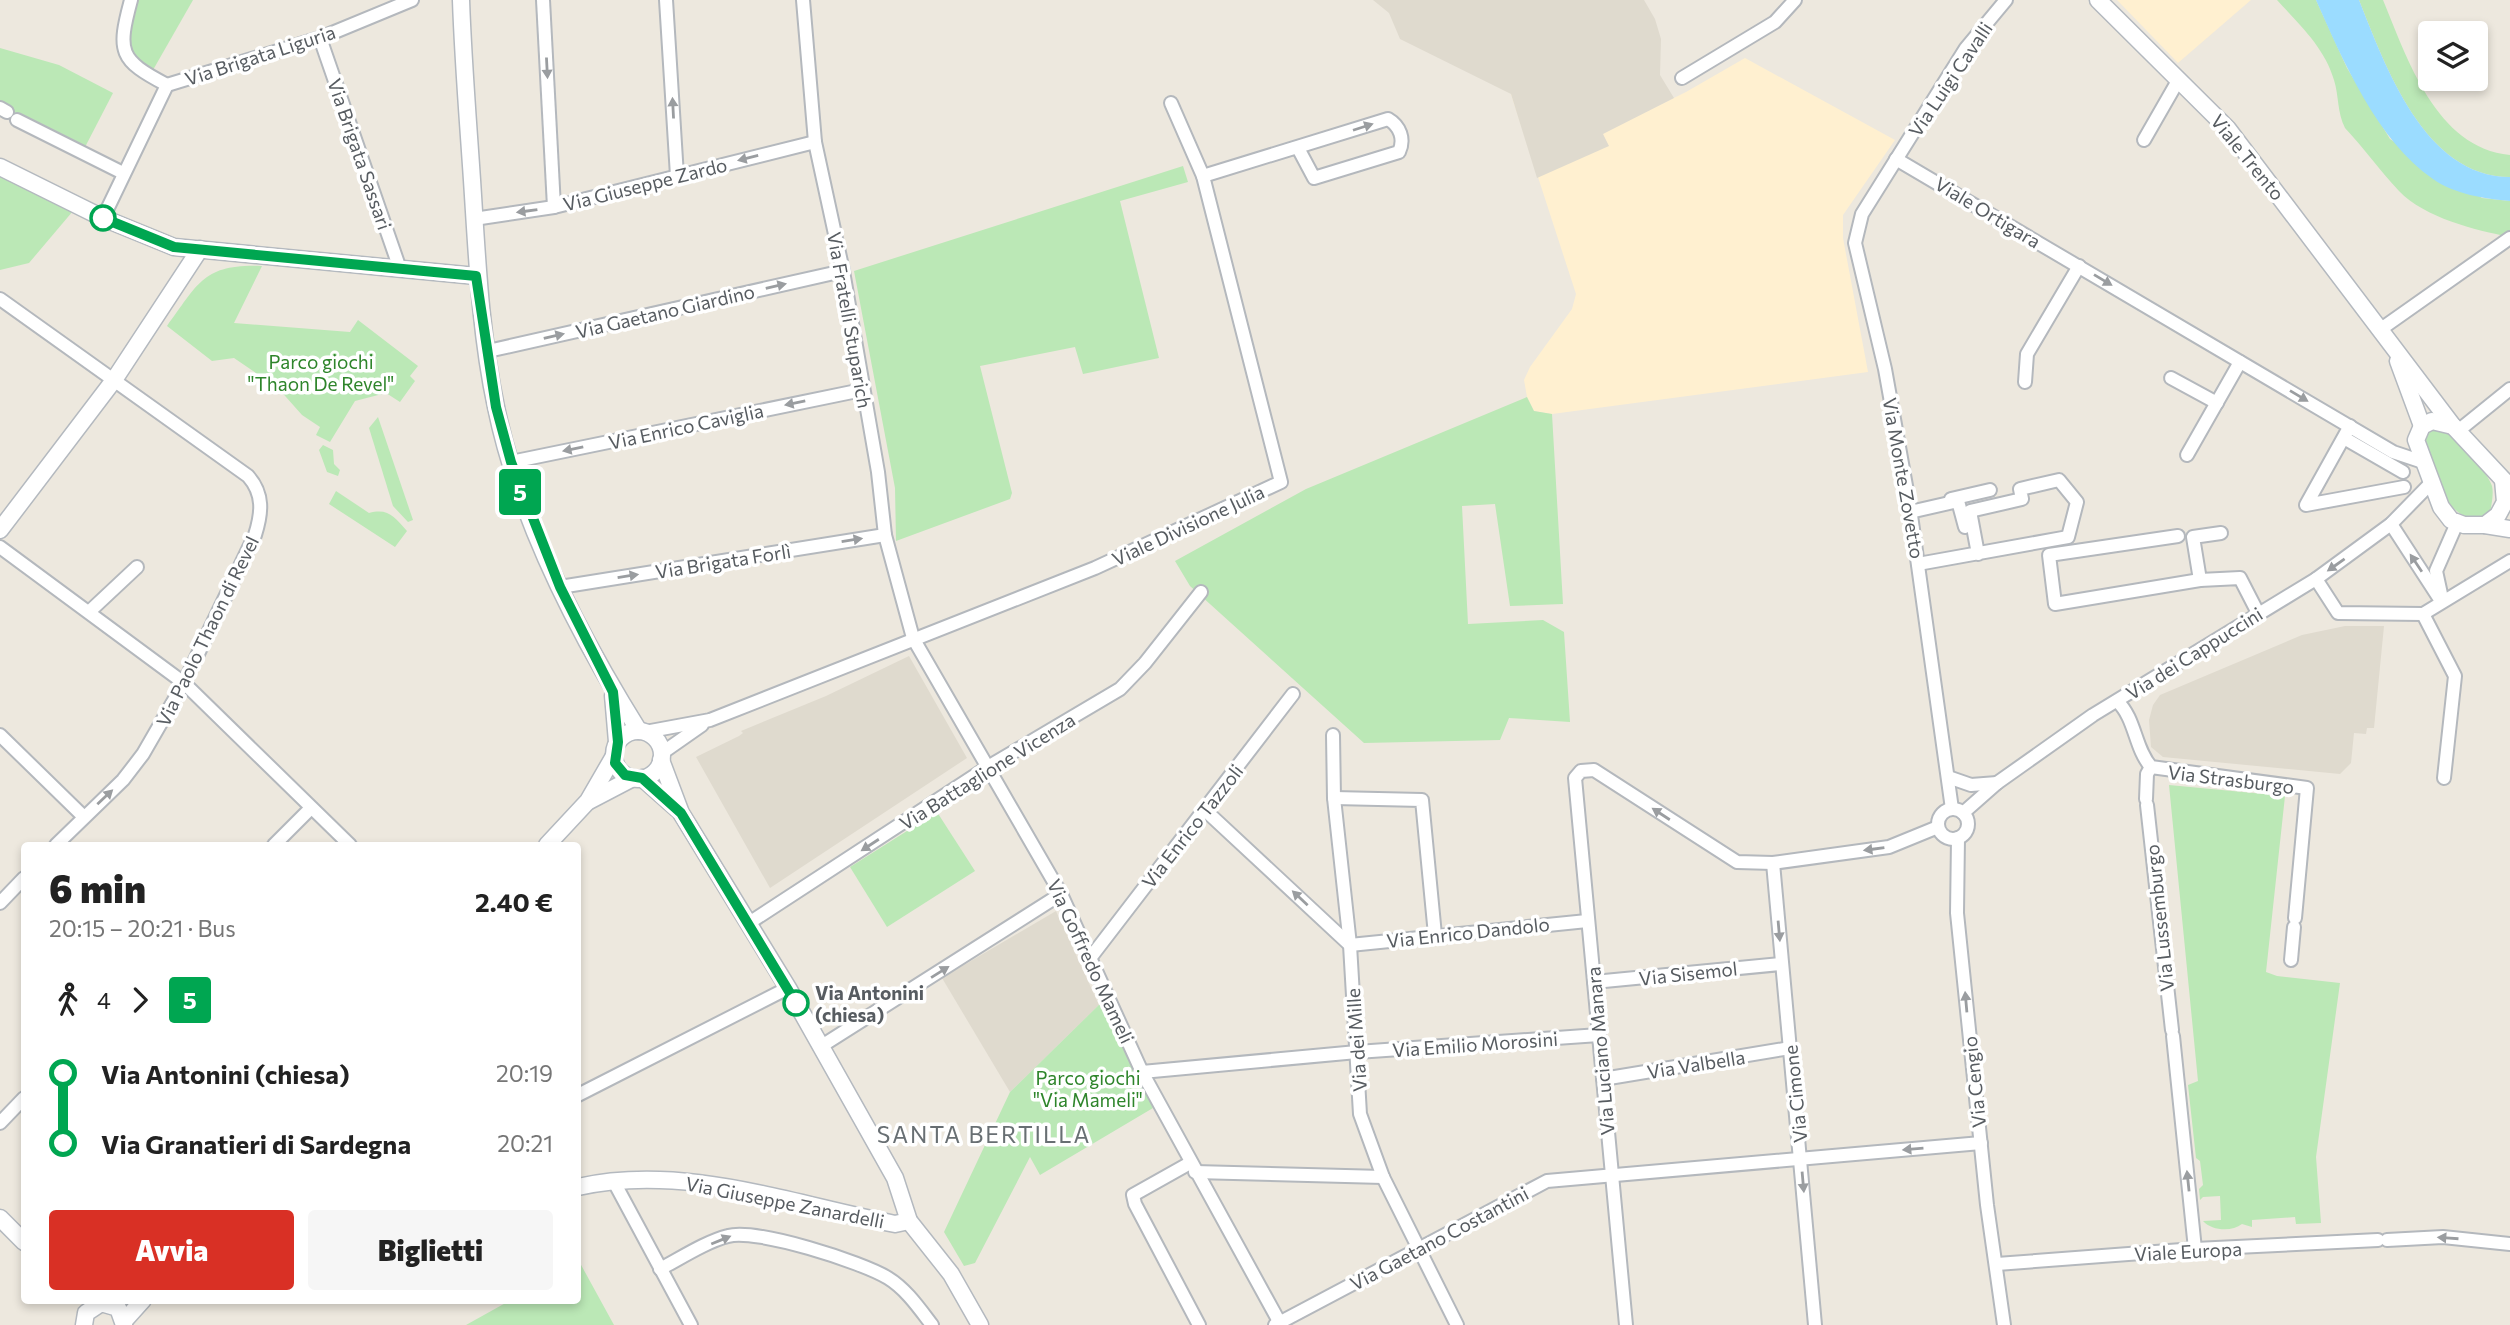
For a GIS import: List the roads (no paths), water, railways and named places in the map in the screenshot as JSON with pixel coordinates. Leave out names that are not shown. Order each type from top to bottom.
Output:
[{"type":"street","points":[[131,0],[122,38],[123,53],[129,63],[167,85]]},
{"type":"street","name":"Via Brigata Liguria","points":[[103,218],[167,85],[320,38],[412,0]]},
{"type":"street","points":[[461,0],[476,276],[496,407],[511,462],[560,587],[613,692],[642,731],[657,740],[681,813],[788,988],[895,1178],[909,1221],[951,1274],[980,1325]]},
{"type":"street","points":[[543,0],[554,207]]},
{"type":"street","points":[[666,0],[677,176]]},
{"type":"street","name":"Via Fratelli Stuparich","points":[[803,0],[814,142],[843,271],[878,472],[885,535],[913,638]]},
{"type":"street","points":[[1682,78],[1776,22],[1796,0]]},
{"type":"street","name":"Via Luigi Cavalli","points":[[1896,159],[1966,48],[2006,0]]},
{"type":"street","name":"Viale Trento","points":[[2098,0],[2228,129],[2456,428],[2507,483]]},
{"type":"street","name":"Via Brigata Sassari","points":[[320,38],[400,269]]},
{"type":"street","points":[[2144,140],[2179,79]]},
{"type":"street","points":[[1171,103],[1203,176],[1388,119],[1402,134],[1399,152],[1314,178],[1298,148]]},
{"type":"street","points":[[8,114],[123,173]]},
{"type":"street","name":"Via Giuseppe Zardo","points":[[474,219],[554,207],[814,142]]},
{"type":"street","name":"Viale Ortigara","points":[[1896,159],[2240,362],[2347,432],[2423,462]]},
{"type":"street","name":"Via Monte Zovetto","points":[[1896,159],[1862,214],[1856,243],[1885,369],[1910,510],[1948,777],[1958,811]]},
{"type":"street","points":[[0,167],[103,218],[174,247],[476,276]]},
{"type":"street","name":"Viale Divisione Julia","points":[[642,731],[710,720],[1095,568],[1281,482],[1203,176]]},
{"type":"street","points":[[2381,328],[2510,238]]},
{"type":"street","points":[[0,530],[114,380],[200,249]]},
{"type":"street","points":[[2025,382],[2027,354],[2079,266]]},
{"type":"street","name":"Via Gaetano Giardino","points":[[488,351],[843,271]]},
{"type":"street","name":"Via Paolo Thaon di Revel","points":[[0,299],[248,476],[257,487],[261,517],[255,535],[184,683],[144,754],[123,780],[59,842]]},
{"type":"street","name":"Viale Trento","points":[[2392,345],[2422,426]]},
{"type":"street","points":[[2187,455],[2240,362]]},
{"type":"street","points":[[2171,378],[2217,403]]},
{"type":"street","points":[[2510,389],[2456,428],[2438,420],[2422,426],[2416,440],[2441,508],[2457,523],[2510,529]]},
{"type":"street","name":"Via Enrico Caviglia","points":[[511,462],[862,390]]},
{"type":"street","points":[[2403,472],[2347,432],[2306,505],[2404,487]]},
{"type":"street","points":[[1918,564],[1974,554],[2068,537],[2077,502],[2059,480],[2020,489],[2022,499],[1970,511],[1974,554]]},
{"type":"street","name":"Via dei Cappuccini","points":[[1958,811],[2117,701],[2316,579],[2391,524],[2431,483]]},
{"type":"street","points":[[2485,525],[2502,508],[2507,483]]},
{"type":"street","points":[[1910,510],[1990,491]]},
{"type":"street","points":[[2365,494],[2368,509]]},
{"type":"street","points":[[1910,510],[1960,502],[1974,554]]},
{"type":"street","points":[[2441,601],[2436,571],[2457,523]]},
{"type":"street","points":[[2391,524],[2441,601]]},
{"type":"street","points":[[2200,580],[2193,537],[2221,533]]},
{"type":"street","name":"Via Brigata Forlì","points":[[560,587],[885,535]]},
{"type":"street","points":[[2178,537],[2049,555],[2055,604],[2200,580],[2240,578],[2258,613]]},
{"type":"street","points":[[0,547],[184,683],[348,842]]},
{"type":"street","points":[[2316,579],[2338,613],[2423,614],[2510,561]]},
{"type":"street","points":[[90,611],[136,567]]},
{"type":"street","name":"Via Battaglione Vicenza","points":[[749,923],[988,767],[1119,690],[1145,663],[1201,592]]},
{"type":"street","points":[[2423,614],[2455,676],[2444,778]]},
{"type":"street","name":"Via Goffredo Mameli","points":[[913,638],[1061,894],[1142,1072],[1278,1324]]},
{"type":"street","points":[[613,692],[619,770],[638,778],[681,813]]},
{"type":"street","name":"Via Enrico Tazzoli","points":[[1091,957],[1206,811],[1293,694]]},
{"type":"street","points":[[2117,701],[2130,716],[2142,757],[2151,767]]},
{"type":"street","name":"Viale Divisione Julia","points":[[662,757],[710,720]]},
{"type":"street","points":[[550,842],[588,801],[616,749],[628,733],[642,731]]},
{"type":"street","points":[[0,735],[84,817]]},
{"type":"street","name":"Via dei Mille","points":[[1333,735],[1334,798],[1350,945],[1360,1114],[1383,1177],[1457,1325]]},
{"type":"street","points":[[588,801],[655,772],[662,757]]},
{"type":"street","name":"Via Lussemburgo","points":[[2151,767],[2147,774],[2146,802],[2195,1249]]},
{"type":"street","name":"Via Strasburgo","points":[[2151,767],[2307,788],[2291,960]]},
{"type":"street","name":"Via Luciano Manara","points":[[1626,1325],[1575,778],[1581,771],[1594,770],[1737,862],[1773,863]]},
{"type":"street","points":[[1948,777],[1971,785],[1997,783]]},
{"type":"street","points":[[1334,798],[1422,800],[1435,935]]},
{"type":"street","points":[[277,842],[311,808]]},
{"type":"street","points":[[1206,811],[1350,945]]},
{"type":"street","points":[[1958,811],[1968,828],[1958,838],[1948,838],[1938,827],[1941,815],[1958,811]]},
{"type":"street","points":[[1773,863],[1889,847],[1938,827]]},
{"type":"street","name":"Via Cengio","points":[[1958,838],[1957,913],[1981,1143],[2004,1325]]},
{"type":"street","name":"Via Cimone","points":[[1773,863],[1815,1325]]},
{"type":"street","points":[[0,903],[21,881]]},
{"type":"street","points":[[820,1047],[1061,894]]},
{"type":"street","name":"Via Enrico Dandolo","points":[[1350,945],[1587,921]]},
{"type":"street","name":"Via Sisemol","points":[[1594,982],[1782,964]]},
{"type":"street","points":[[581,1093],[788,988]]},
{"type":"street","name":"Via Emilio Morosini","points":[[1142,1072],[1357,1052],[1599,1035]]},
{"type":"street","name":"Via Valbella","points":[[1603,1079],[1790,1048]]},
{"type":"street","points":[[0,1123],[21,1101]]},
{"type":"street","name":"Via Gaetano Costantini","points":[[1278,1324],[1547,1181],[1981,1143]]},
{"type":"street","points":[[1199,1325],[1135,1204],[1133,1195],[1193,1167],[1383,1177]]},
{"type":"street","points":[[613,1180],[691,1325]]},
{"type":"street","name":"Via Giuseppe Zanardelli","points":[[581,1186],[613,1180],[693,1182],[895,1224],[909,1221]]},
{"type":"street","points":[[0,1219],[21,1239]]},
{"type":"street","points":[[660,1269],[729,1235],[774,1240],[871,1269],[891,1279],[932,1325]]},
{"type":"street","name":"Viale Europa","points":[[1997,1264],[2195,1249],[2443,1237],[2510,1244]]},
{"type":"street","points":[[84,1325],[87,1304]]},
{"type":"street","points":[[115,1304],[124,1323],[140,1304]]},
{"type":"water","points":[[2316,0],[2359,0],[2381,55],[2412,113],[2431,138],[2454,158],[2480,172],[2510,177],[2510,201],[2460,192],[2441,184],[2413,163],[2395,144],[2364,98]]},
{"type":"place","name":"Via Antonini (chiesa)","points":[[796,1003]]},
{"type":"district","name":"SANTA BERTILLA","points":[[984,1134]]},
{"type":"park label","name":"Parco giochi \"Thaon De Revel\"","points":[[321,372]]},
{"type":"park label","name":"Parco giochi \"Via Mameli\"","points":[[1088,1088]]}]
